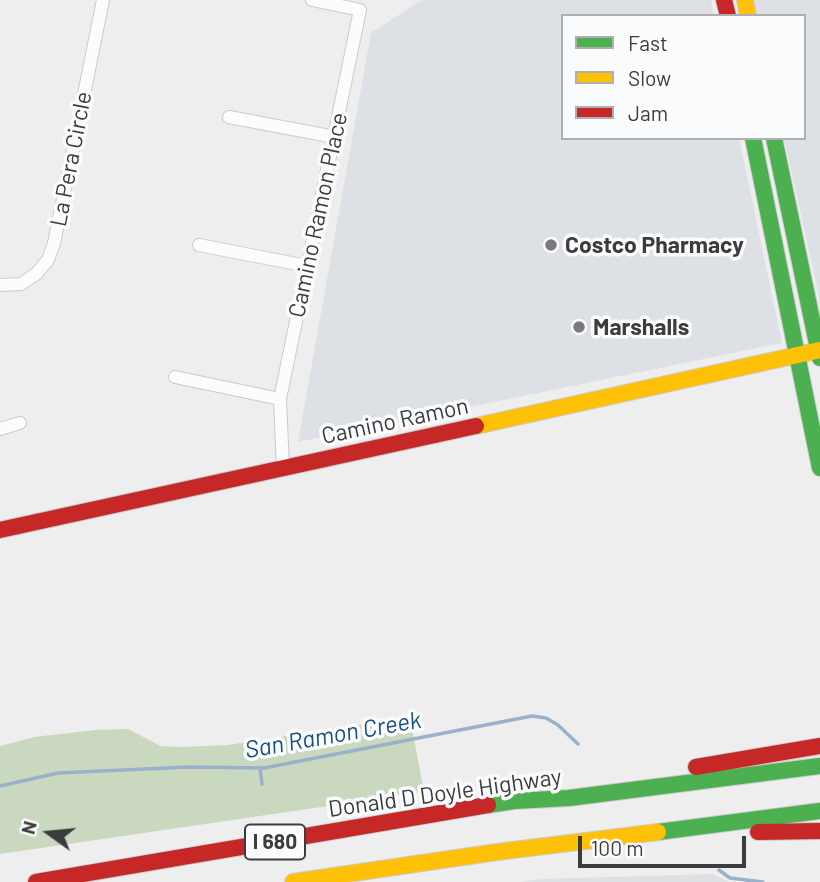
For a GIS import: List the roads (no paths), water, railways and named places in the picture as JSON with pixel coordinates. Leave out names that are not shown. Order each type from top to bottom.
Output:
[{"type":"main road","points":[[753,140],[820,468]]},
{"type":"main road","points":[[774,140],[820,353]]},
{"type":"main road","name":"Camino Ramon","points":[[0,530],[799,355],[820,353]]},
{"type":"main road","points":[[514,801],[548,789],[820,746]]},
{"type":"main road","name":"Donald D Doyle Highway","points":[[36,882],[514,801],[569,797],[820,766]]},
{"type":"main road","name":"I 680","points":[[293,882],[497,852],[820,811]]},
{"type":"main road","points":[[717,826],[765,833],[820,831]]},
{"type":"street","name":"La Pera Circle","points":[[0,285],[21,284],[36,274],[48,260],[54,243],[103,0]]},
{"type":"street","name":"Camino Ramon Place","points":[[283,469],[280,399],[360,10],[332,2],[312,0]]},
{"type":"street","points":[[229,117],[335,137]]},
{"type":"street","points":[[199,245],[307,266]]},
{"type":"street","points":[[175,377],[280,399]]},
{"type":"street","points":[[0,429],[20,423]]},
{"type":"waterway","name":"San Ramon Creek","points":[[0,786],[58,773],[189,767],[264,768],[532,716],[546,718],[558,725],[578,744]]},
{"type":"waterway","points":[[260,768],[262,784]]},
{"type":"waterway","name":"San Ramon Creek","points":[[719,870],[730,878],[763,882]]},
{"type":"place","name":"Costco Pharmacy","points":[[551,245]]},
{"type":"place","name":"Marshalls","points":[[579,327]]}]
